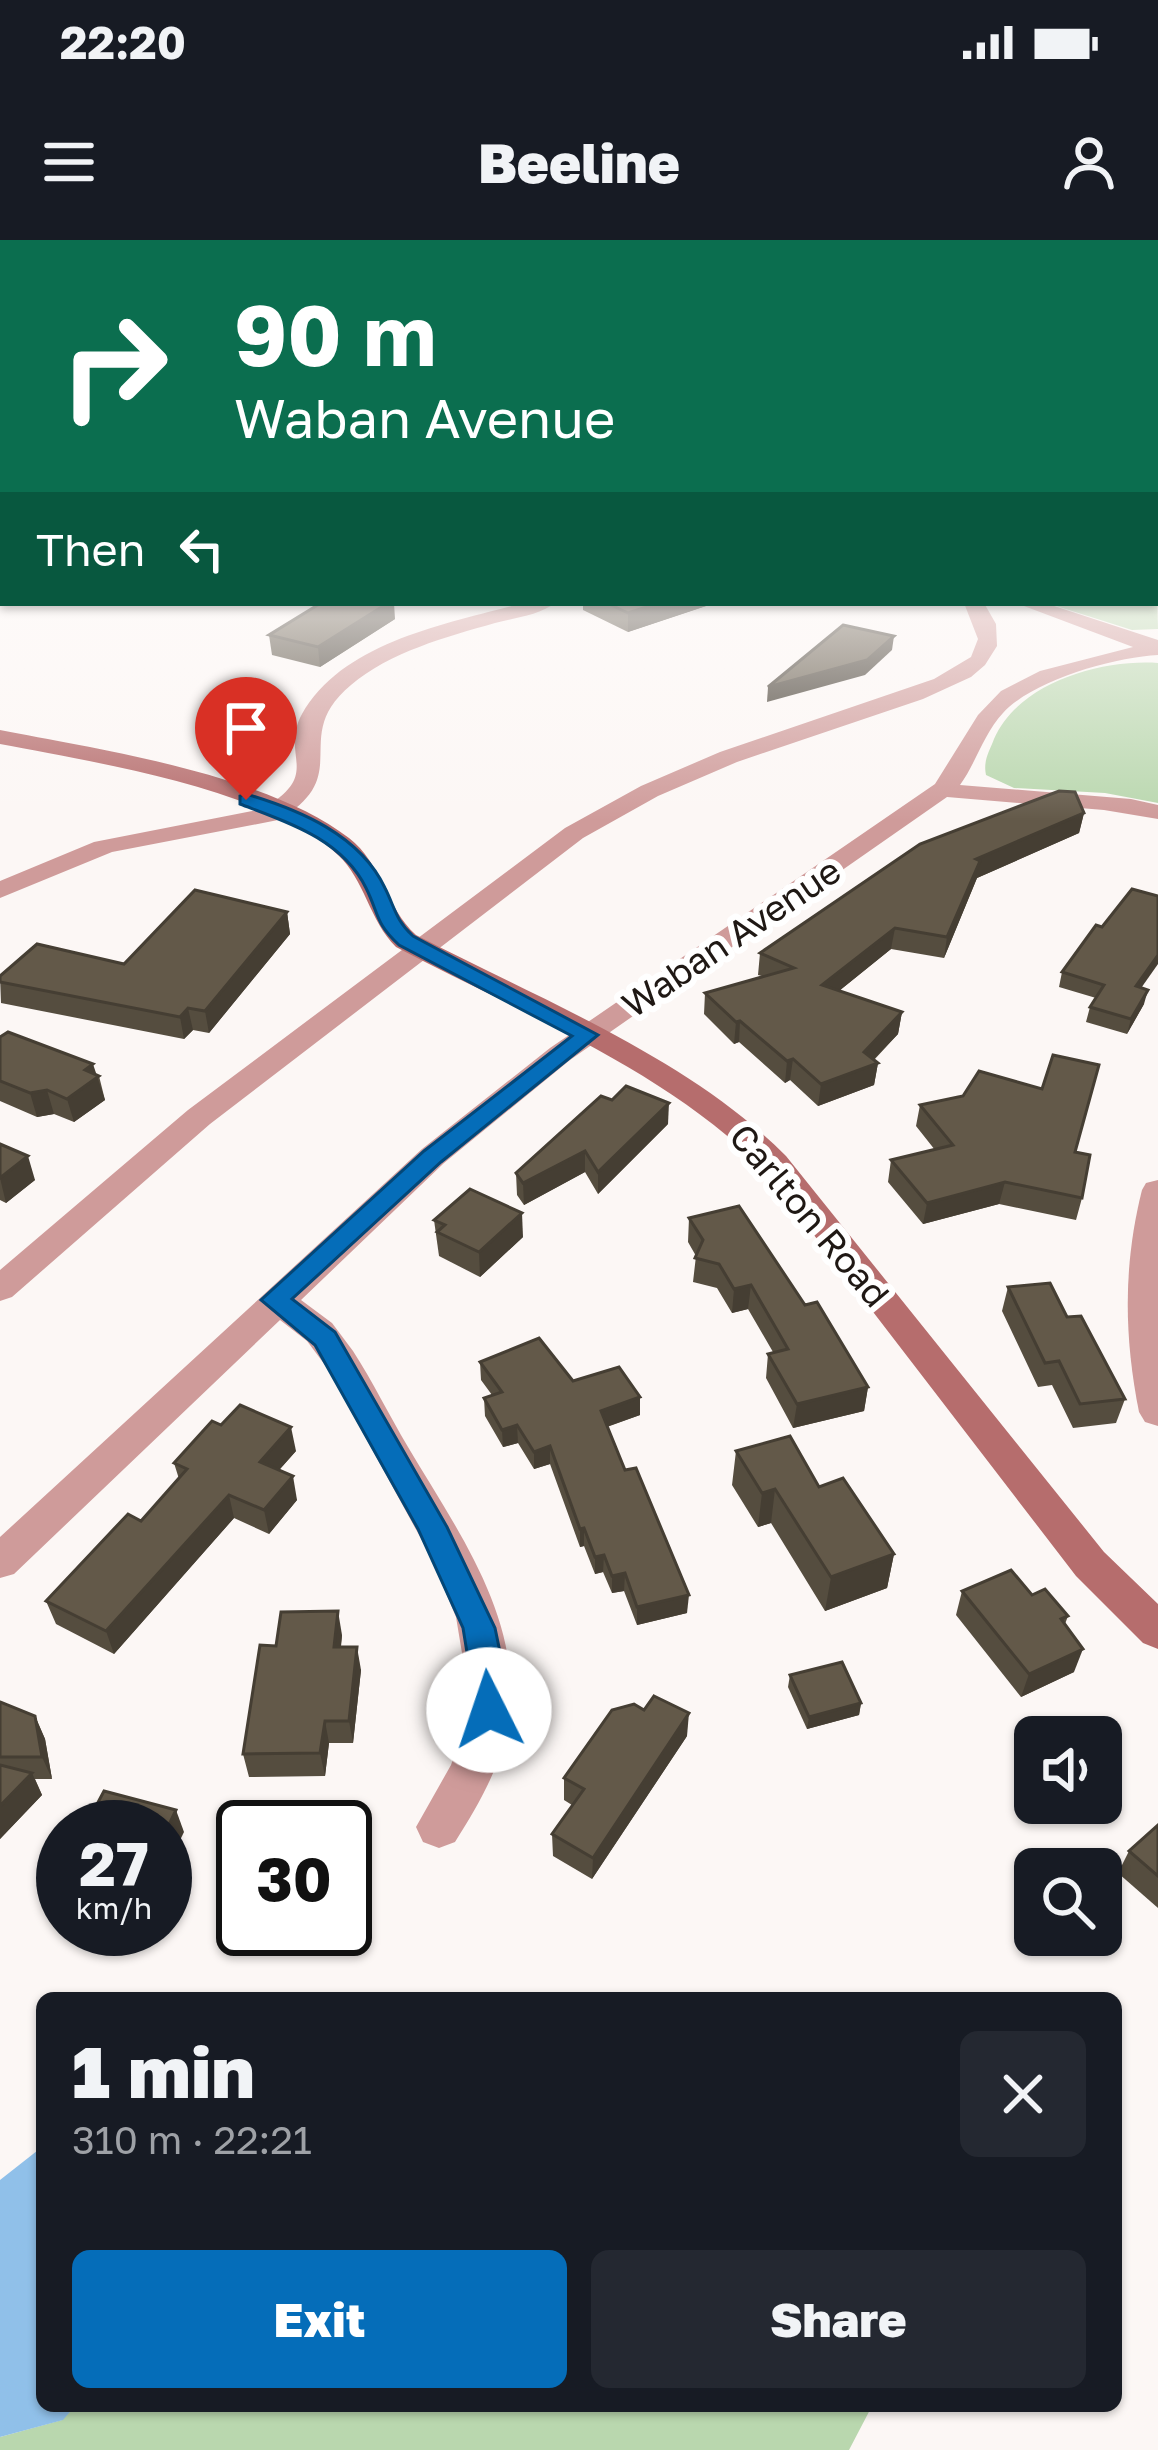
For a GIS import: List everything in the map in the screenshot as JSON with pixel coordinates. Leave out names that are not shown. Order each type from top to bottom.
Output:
[{"type":"street","points":[[0,890],[115,844],[278,811],[308,781],[308,730],[313,713],[346,679],[409,645],[505,615]]},
{"type":"street","points":[[981,615],[1002,658]]},
{"type":"street","points":[[1062,615],[1157,647]]},
{"type":"street","points":[[929,688],[974,694],[994,708],[1026,686],[1157,647]]},
{"type":"street","points":[[0,1289],[167,1143],[418,948],[553,848],[637,797],[780,737],[929,688],[1002,658],[1076,670]]},
{"type":"street","name":"Waban Avenue","points":[[0,1562],[274,1300],[433,1156],[587,1035],[944,789],[964,766],[994,708]]},
{"type":"street","name":"Carlton Road","points":[[0,737],[128,765],[278,811],[325,833],[348,850],[375,887],[387,923],[418,948],[689,1089],[756,1143],[1090,1564],[1158,1630]]},
{"type":"street","points":[[944,789],[989,797],[1104,800],[1158,812]]},
{"type":"street","points":[[1158,1190],[1148,1241],[1144,1309],[1158,1412]]},
{"type":"street","points":[[274,1300],[313,1324],[336,1354],[432,1527],[479,1628],[490,1681],[484,1742],[471,1775],[439,1827]]},
{"type":"green space","points":[[1085,615],[1158,615],[1158,629],[1132,630]]},
{"type":"green space","points":[[1158,663],[1158,803],[1105,793],[1014,788],[986,775],[988,752],[1006,719],[1041,689],[1112,665]]},
{"type":"green space","points":[[69,2412],[869,2412],[849,2450],[0,2450],[0,2437],[62,2420]]},
{"type":"water","points":[[36,2152],[36,2412],[70,2412],[63,2420],[0,2437],[0,2180]]},
{"type":"building","points":[[301,615],[369,615],[318,647],[269,635]]},
{"type":"building","points":[[843,625],[894,636],[867,660],[768,687]]},
{"type":"building","points":[[1059,791],[1075,792],[1084,813],[976,859],[980,861],[947,937],[895,928],[822,985],[902,1012],[864,1052],[878,1063],[821,1084],[793,1059],[787,1061],[736,1022],[705,993],[794,968],[760,953],[920,844]]},
{"type":"building","points":[[1132,889],[1158,896],[1158,955],[1136,986],[1148,990],[1131,1019],[1090,1007],[1104,985],[1062,972],[1096,925],[1102,927]]},
{"type":"building","points":[[195,890],[287,912],[205,1011],[188,1008],[180,1017],[0,982],[0,976],[37,944],[124,964]]},
{"type":"building","points":[[8,1032],[93,1064],[85,1070],[99,1076],[67,1099],[47,1090],[30,1093],[0,1081],[0,1037]]},
{"type":"building","points":[[1053,1055],[1099,1065],[1075,1152],[1090,1155],[1082,1198],[1005,1182],[927,1203],[891,1160],[953,1145],[920,1105],[963,1096],[979,1071],[1042,1089]]},
{"type":"building","points":[[626,1086],[669,1103],[598,1172],[585,1151],[523,1183],[516,1173],[601,1096],[612,1100]]},
{"type":"building","points":[[0,1144],[28,1156],[0,1178]]},
{"type":"building","points":[[470,1189],[522,1213],[479,1252],[437,1232],[445,1225],[434,1220]]},
{"type":"building","points":[[739,1206],[805,1305],[817,1302],[868,1387],[797,1404],[768,1354],[788,1349],[751,1285],[734,1289],[719,1264],[695,1258],[703,1240],[689,1218]]},
{"type":"building","points":[[1050,1283],[1067,1317],[1081,1316],[1125,1399],[1080,1404],[1059,1361],[1045,1363],[1008,1287]]},
{"type":"building","points":[[539,1338],[573,1381],[619,1367],[640,1397],[601,1411],[625,1470],[636,1468],[689,1595],[637,1607],[625,1573],[612,1576],[604,1555],[595,1557],[550,1446],[534,1452],[517,1425],[502,1430],[484,1398],[502,1392],[480,1362]]},
{"type":"building","points":[[240,1405],[291,1427],[260,1462],[293,1476],[264,1510],[229,1495],[106,1631],[46,1601],[128,1514],[141,1521],[187,1469],[174,1463],[212,1421],[221,1425]]},
{"type":"building","points":[[790,1436],[819,1487],[843,1478],[894,1554],[831,1577],[775,1489],[762,1493],[736,1451]]},
{"type":"building","points":[[1011,1570],[1032,1595],[1045,1589],[1068,1616],[1061,1619],[1083,1649],[1029,1674],[962,1591]]},
{"type":"building","points":[[338,1611],[334,1647],[357,1647],[349,1721],[325,1721],[320,1753],[243,1754],[260,1645],[276,1646],[281,1612]]},
{"type":"building","points":[[842,1662],[861,1703],[809,1717],[790,1675]]},
{"type":"building","points":[[654,1696],[689,1713],[593,1858],[552,1834],[584,1789],[564,1778],[612,1710],[634,1704],[644,1710]]},
{"type":"building","points":[[0,1702],[35,1716],[42,1757],[0,1757]]},
{"type":"building","points":[[0,1765],[32,1773],[0,1806]]},
{"type":"building","points":[[104,1791],[138,1800],[99,1800]]},
{"type":"building","points":[[1158,1825],[1158,1876],[1129,1851]]},
{"type":"route","points":[[246,800],[310,825],[348,850],[368,873],[387,923],[406,941],[587,1035],[433,1156],[274,1300],[313,1324],[326,1339],[432,1527],[479,1628],[490,1681],[489,1710]]}]
